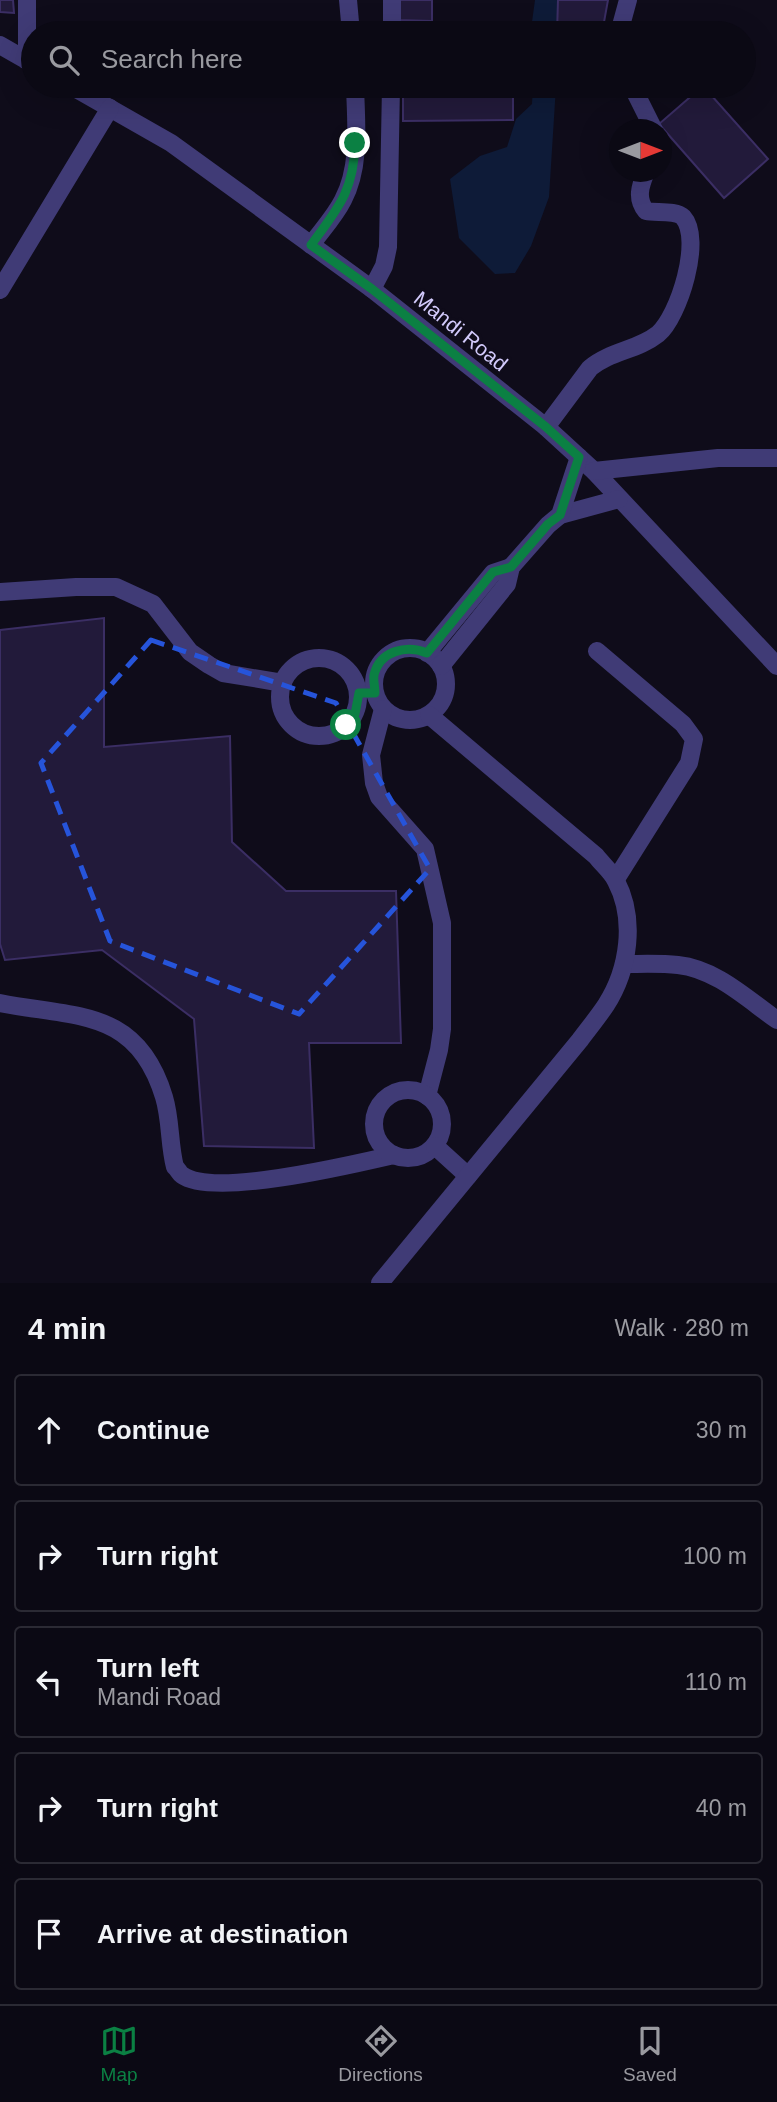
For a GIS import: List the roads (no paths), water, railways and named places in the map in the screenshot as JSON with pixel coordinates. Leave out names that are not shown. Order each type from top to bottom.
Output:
[{"type":"street","points":[[27,0],[28,21]]},
{"type":"street","points":[[348,0],[350,21]]},
{"type":"street","points":[[392,0],[392,21]]},
{"type":"street","points":[[622,21],[628,0]]},
{"type":"street","points":[[0,45],[21,57]]},
{"type":"street","name":"Mandi Road","points":[[92,98],[171,143],[372,289],[546,427],[594,471],[777,666]]},
{"type":"street","points":[[311,245],[342,202],[350,183],[355,165],[355,98]]},
{"type":"street","points":[[372,289],[384,266],[388,247],[391,98]]},
{"type":"street","points":[[638,98],[648,119]]},
{"type":"street","points":[[0,290],[110,108]]},
{"type":"street","points":[[546,427],[590,368],[599,360],[650,341],[662,331],[676,309],[684,288],[689,256],[688,225],[678,213],[646,211],[640,203],[643,182]]},
{"type":"street","points":[[560,515],[579,457]]},
{"type":"street","points":[[594,471],[718,458],[777,458]]},
{"type":"street","points":[[441,666],[507,584],[511,567],[548,524],[560,515],[619,499]]},
{"type":"street","points":[[427,653],[493,572],[511,567]]},
{"type":"street","points":[[0,592],[116,587],[153,604],[190,652],[223,673],[283,682]]},
{"type":"street","points":[[372,698],[346,725],[335,733],[322,736],[308,735],[296,728],[282,709],[280,696],[283,682],[297,664],[323,657],[336,661],[347,669],[372,698],[394,716],[405,720],[418,720],[439,706],[444,695],[446,684],[441,666],[427,653],[416,648],[403,649],[385,658],[374,676],[372,698],[371,755],[374,783],[379,797],[425,849],[442,923],[442,1029],[427,1096]]},
{"type":"street","points":[[597,651],[683,724],[694,738],[689,762],[616,879]]},
{"type":"street","points":[[380,1283],[608,1003],[624,964],[629,936],[626,905],[616,879],[596,856],[429,715]]},
{"type":"street","points":[[624,964],[695,968],[730,986],[777,1020]]},
{"type":"street","points":[[0,1003],[85,1016],[114,1026],[139,1047],[153,1068],[164,1098],[175,1167],[182,1175],[211,1183],[334,1169],[394,1155]]},
{"type":"street","points":[[405,1090],[427,1096],[435,1104],[442,1125],[435,1146],[426,1153],[405,1158],[385,1149],[374,1130],[374,1119],[385,1099],[405,1090]]},
{"type":"street","points":[[435,1146],[468,1176]]},
{"type":"water","points":[[535,0],[564,0],[562,21],[532,21]]},
{"type":"water","points":[[532,98],[555,98],[549,197],[531,246],[515,273],[495,274],[459,238],[450,179],[480,156],[507,147],[516,119],[532,104]]}]
